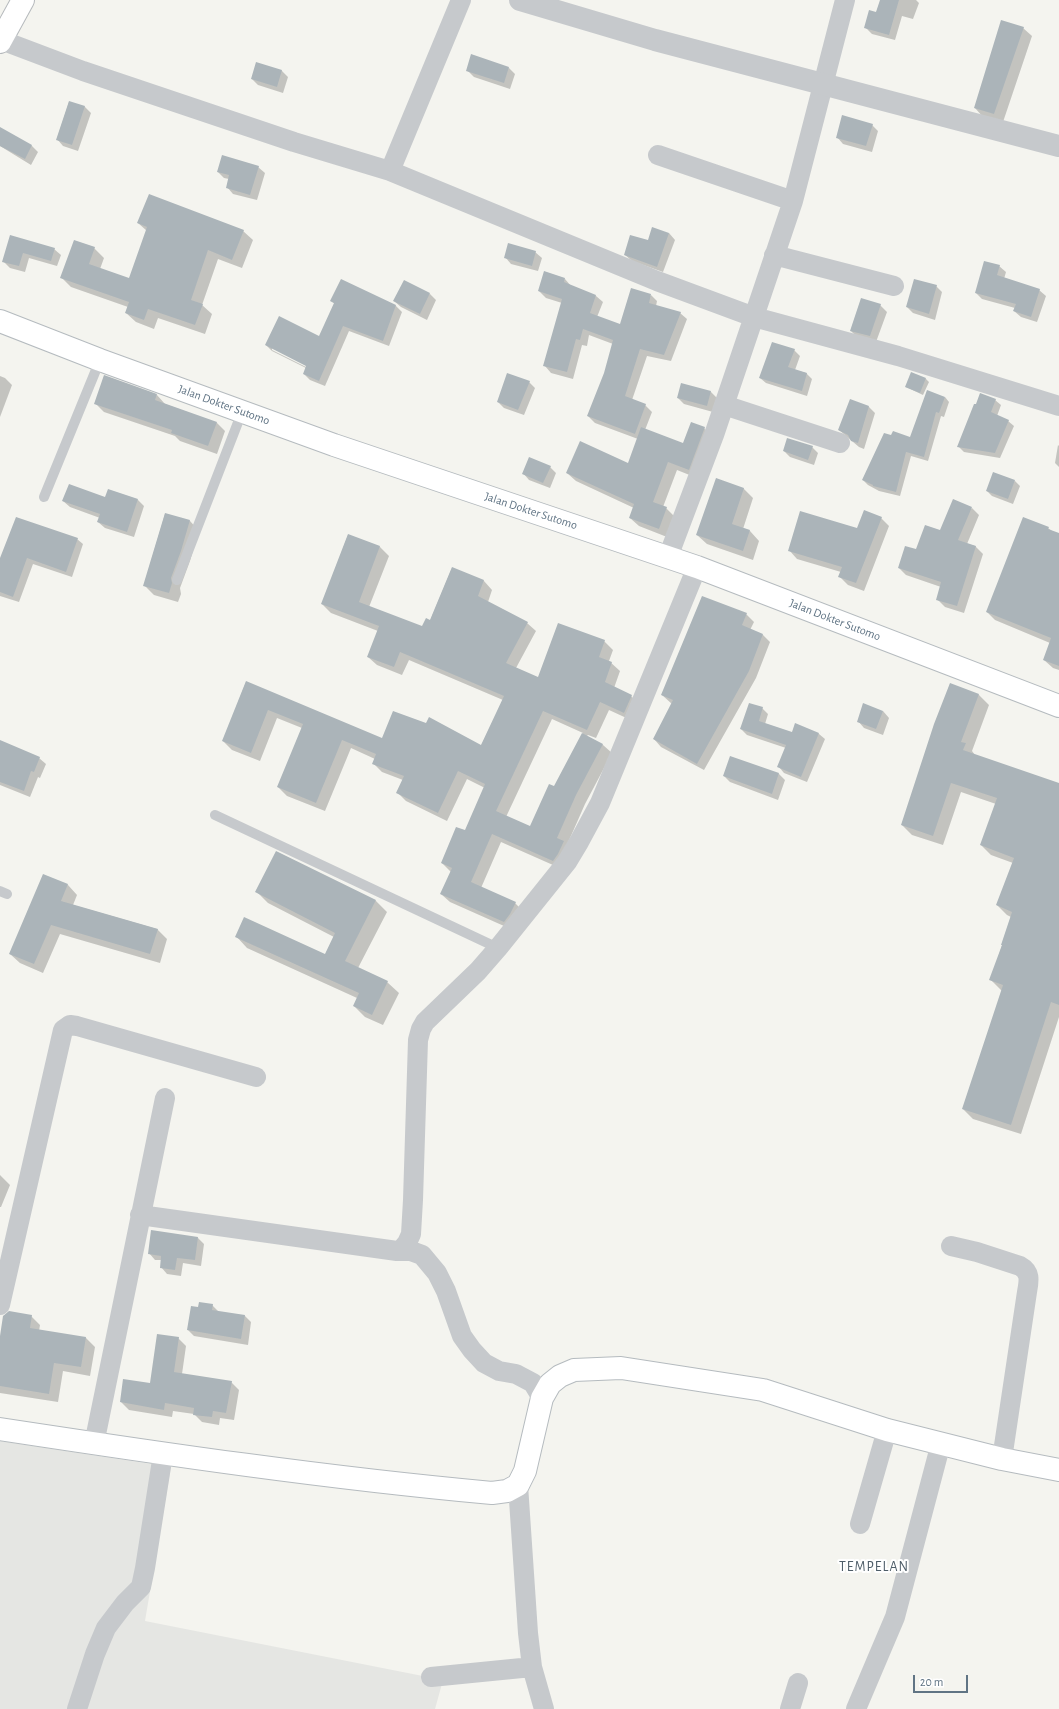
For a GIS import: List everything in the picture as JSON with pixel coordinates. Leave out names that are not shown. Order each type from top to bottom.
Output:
[{"type":"main road","points":[[0,41],[23,0]]},
{"type":"main road","name":"Jalan Dokter Sutomo","points":[[0,321],[100,360],[350,451],[698,567],[1059,706]]},
{"type":"main road","points":[[0,1429],[163,1454],[376,1482],[492,1493],[507,1491],[518,1485],[525,1471],[542,1398],[550,1384],[560,1376],[574,1370],[621,1368],[763,1390],[887,1430],[1002,1459],[1052,1468]]},
{"type":"street","points":[[390,171],[461,0]]},
{"type":"street","points":[[520,0],[655,40],[1059,146]]},
{"type":"street","points":[[668,557],[724,405],[793,200],[845,0]]},
{"type":"street","points":[[0,41],[98,76],[294,142],[390,171],[657,281],[754,317],[1058,400]]},
{"type":"street","points":[[658,155],[793,200]]},
{"type":"street","points":[[774,255],[894,286]]},
{"type":"street","points":[[724,405],[840,443]]},
{"type":"street","points":[[398,1251],[407,1243],[411,1234],[418,1040],[421,1029],[425,1022],[478,971],[567,862],[600,803],[698,567]]},
{"type":"street","points":[[0,1305],[63,1030],[70,1025],[77,1026],[256,1077]]},
{"type":"street","points":[[94,1444],[165,1098]]},
{"type":"street","points":[[140,1215],[398,1251],[411,1251],[422,1255],[437,1273],[446,1290],[462,1336],[472,1350],[484,1363],[499,1371],[516,1374],[533,1383],[542,1398]]},
{"type":"street","points":[[950,1246],[976,1252],[1020,1266],[1029,1275],[1002,1459]]},
{"type":"street","points":[[860,1524],[887,1430]]},
{"type":"street","points":[[856,1709],[895,1617],[941,1443]]},
{"type":"street","points":[[77,1709],[95,1654],[106,1628],[141,1587],[163,1454]]},
{"type":"street","points":[[518,1485],[528,1633],[532,1666],[544,1709]]},
{"type":"street","points":[[431,1677],[532,1666]]},
{"type":"street","points":[[790,1709],[798,1683]]},
{"type":"lane","points":[[44,498],[100,360]]},
{"type":"lane","points":[[177,580],[242,412]]},
{"type":"lane","points":[[215,815],[498,948]]},
{"type":"shaded area","points":[[0,1441],[171,1467],[145,1621],[443,1680],[435,1709],[0,1709]]},
{"type":"building","points":[[880,0],[899,0],[889,35],[864,28],[869,10],[876,12]]},
{"type":"building","points":[[1001,20],[1024,27],[994,114],[974,108]]},
{"type":"building","points":[[471,54],[509,67],[504,83],[466,71]]},
{"type":"building","points":[[256,62],[282,70],[277,87],[251,79]]},
{"type":"building","points":[[69,101],[85,106],[72,145],[56,140]]},
{"type":"building","points":[[842,115],[873,124],[866,146],[836,138]]},
{"type":"building","points":[[0,127],[32,145],[25,159],[0,146]]},
{"type":"building","points":[[222,155],[259,166],[250,195],[226,188],[229,175],[217,172]]},
{"type":"building","points":[[149,194],[244,230],[232,260],[208,250],[191,300],[203,304],[195,325],[148,309],[144,320],[125,313],[129,302],[60,278],[74,240],[95,247],[89,264],[129,278],[147,227],[137,223]]},
{"type":"building","points":[[652,227],[669,233],[657,267],[624,255],[630,235],[648,240]]},
{"type":"building","points":[[10,235],[55,248],[51,261],[23,253],[19,266],[2,262]]},
{"type":"building","points":[[508,243],[536,251],[532,266],[504,258]]},
{"type":"building","points":[[984,261],[1000,265],[997,275],[1040,289],[1031,317],[1013,311],[1016,304],[975,293]]},
{"type":"building","points":[[544,271],[565,278],[564,282],[596,295],[590,313],[620,324],[631,288],[651,294],[649,303],[681,312],[664,355],[640,349],[625,396],[646,404],[635,434],[587,416],[604,373],[613,340],[583,329],[580,340],[576,339],[567,372],[543,366],[562,299],[538,291]]},
{"type":"building","points":[[341,279],[396,305],[383,341],[343,326],[319,381],[303,374],[306,366],[265,345],[279,316],[319,336],[334,303],[330,301]]},
{"type":"building","points":[[914,279],[937,285],[929,314],[906,307]]},
{"type":"building","points":[[404,280],[430,293],[420,314],[393,301]]},
{"type":"building","points":[[861,298],[881,304],[870,336],[850,331]]},
{"type":"building","points":[[772,342],[795,349],[788,367],[807,373],[802,391],[759,378]]},
{"type":"building","points":[[911,372],[926,378],[920,393],[905,387]]},
{"type":"building","points":[[507,373],[530,381],[518,410],[497,402]]},
{"type":"building","points":[[104,375],[157,394],[155,400],[217,422],[208,446],[171,433],[172,430],[94,404]]},
{"type":"building","points":[[681,383],[711,391],[707,406],[677,398]]},
{"type":"building","points":[[927,390],[945,397],[939,413],[936,412],[924,457],[906,452],[896,492],[873,486],[862,480],[884,433],[891,435],[893,431],[910,437]]},
{"type":"building","points":[[980,393],[996,399],[991,412],[1009,420],[995,453],[957,447],[974,404],[976,404]]},
{"type":"building","points":[[850,399],[869,406],[858,443],[851,441],[848,435],[838,430]]},
{"type":"building","points":[[691,422],[705,427],[689,470],[668,462],[653,502],[667,507],[659,529],[629,518],[634,504],[566,473],[580,441],[628,463],[641,427],[683,443]]},
{"type":"building","points":[[787,438],[813,446],[808,460],[783,451]]},
{"type":"building","points":[[529,457],[551,466],[543,483],[522,474]]},
{"type":"building","points":[[993,472],[1015,480],[1008,499],[986,491]]},
{"type":"building","points":[[716,478],[744,488],[732,524],[750,530],[743,551],[696,535]]},
{"type":"building","points":[[69,484],[105,497],[108,489],[138,499],[127,532],[97,522],[100,514],[62,501]]},
{"type":"building","points":[[953,499],[972,507],[958,540],[976,546],[957,606],[936,600],[941,582],[898,568],[905,546],[916,549],[925,525],[940,530]]},
{"type":"building","points":[[864,510],[882,517],[856,583],[838,577],[842,567],[788,551],[800,511],[857,528]]},
{"type":"building","points":[[165,513],[190,520],[171,578],[172,583],[169,593],[143,586]]},
{"type":"building","points":[[16,517],[78,538],[66,572],[27,558],[13,597],[0,592],[0,558]]},
{"type":"building","points":[[1023,517],[1049,527],[1048,529],[1059,533],[1059,666],[1043,660],[1051,638],[986,612]]},
{"type":"building","points":[[348,534],[380,546],[359,602],[422,626],[426,618],[430,620],[452,567],[484,580],[478,596],[528,622],[506,663],[538,677],[558,623],[605,640],[599,657],[612,662],[605,682],[632,695],[624,713],[600,702],[587,730],[543,711],[496,811],[530,826],[549,784],[554,786],[582,733],[603,744],[576,795],[557,838],[564,841],[553,861],[492,834],[471,882],[516,902],[504,922],[440,894],[452,868],[441,863],[456,827],[465,830],[485,784],[458,771],[438,813],[396,793],[404,776],[372,764],[376,754],[342,740],[316,803],[277,787],[303,724],[268,710],[251,753],[222,741],[246,681],[382,738],[393,711],[426,723],[429,717],[481,745],[504,696],[400,652],[394,667],[367,657],[379,626],[321,604]]},
{"type":"building","points":[[702,596],[747,613],[742,625],[763,634],[749,671],[697,764],[653,739],[673,700],[661,695]]},
{"type":"building","points":[[950,683],[979,694],[961,742],[966,743],[963,750],[1059,783],[1059,1005],[1051,1002],[1011,1125],[962,1109],[1003,985],[989,980],[1012,912],[996,905],[1014,858],[980,845],[997,798],[951,783],[933,836],[901,825],[934,724]]},
{"type":"building","points":[[749,703],[763,707],[759,721],[792,732],[795,723],[819,733],[801,777],[777,767],[786,745],[740,729]]},
{"type":"building","points":[[863,703],[883,711],[876,729],[857,722]]},
{"type":"building","points":[[0,740],[40,757],[34,772],[31,771],[24,791],[0,782]]},
{"type":"building","points":[[730,756],[779,773],[772,794],[723,776]]},
{"type":"building","points":[[276,851],[376,900],[345,961],[388,981],[372,1015],[353,1006],[359,993],[235,937],[244,917],[325,954],[335,933],[255,892]]},
{"type":"building","points":[[43,874],[68,884],[61,901],[158,929],[150,954],[51,925],[34,964],[9,954]]},
{"type":"building","points":[[151,1230],[198,1237],[195,1260],[177,1258],[175,1270],[160,1268],[161,1256],[148,1254]]},
{"type":"building","points":[[199,1302],[213,1304],[212,1310],[245,1315],[241,1339],[187,1330],[191,1306],[198,1307]]},
{"type":"building","points":[[9,1311],[32,1315],[30,1328],[86,1337],[81,1367],[54,1363],[49,1394],[0,1386],[0,1336],[3,1316]]},
{"type":"building","points":[[157,1334],[179,1337],[174,1372],[232,1381],[226,1413],[213,1411],[212,1417],[193,1415],[194,1408],[165,1403],[164,1410],[120,1402],[123,1379],[150,1383]]},
{"type":"district","name":"TEMPELAN","points":[[874,1567]]}]
